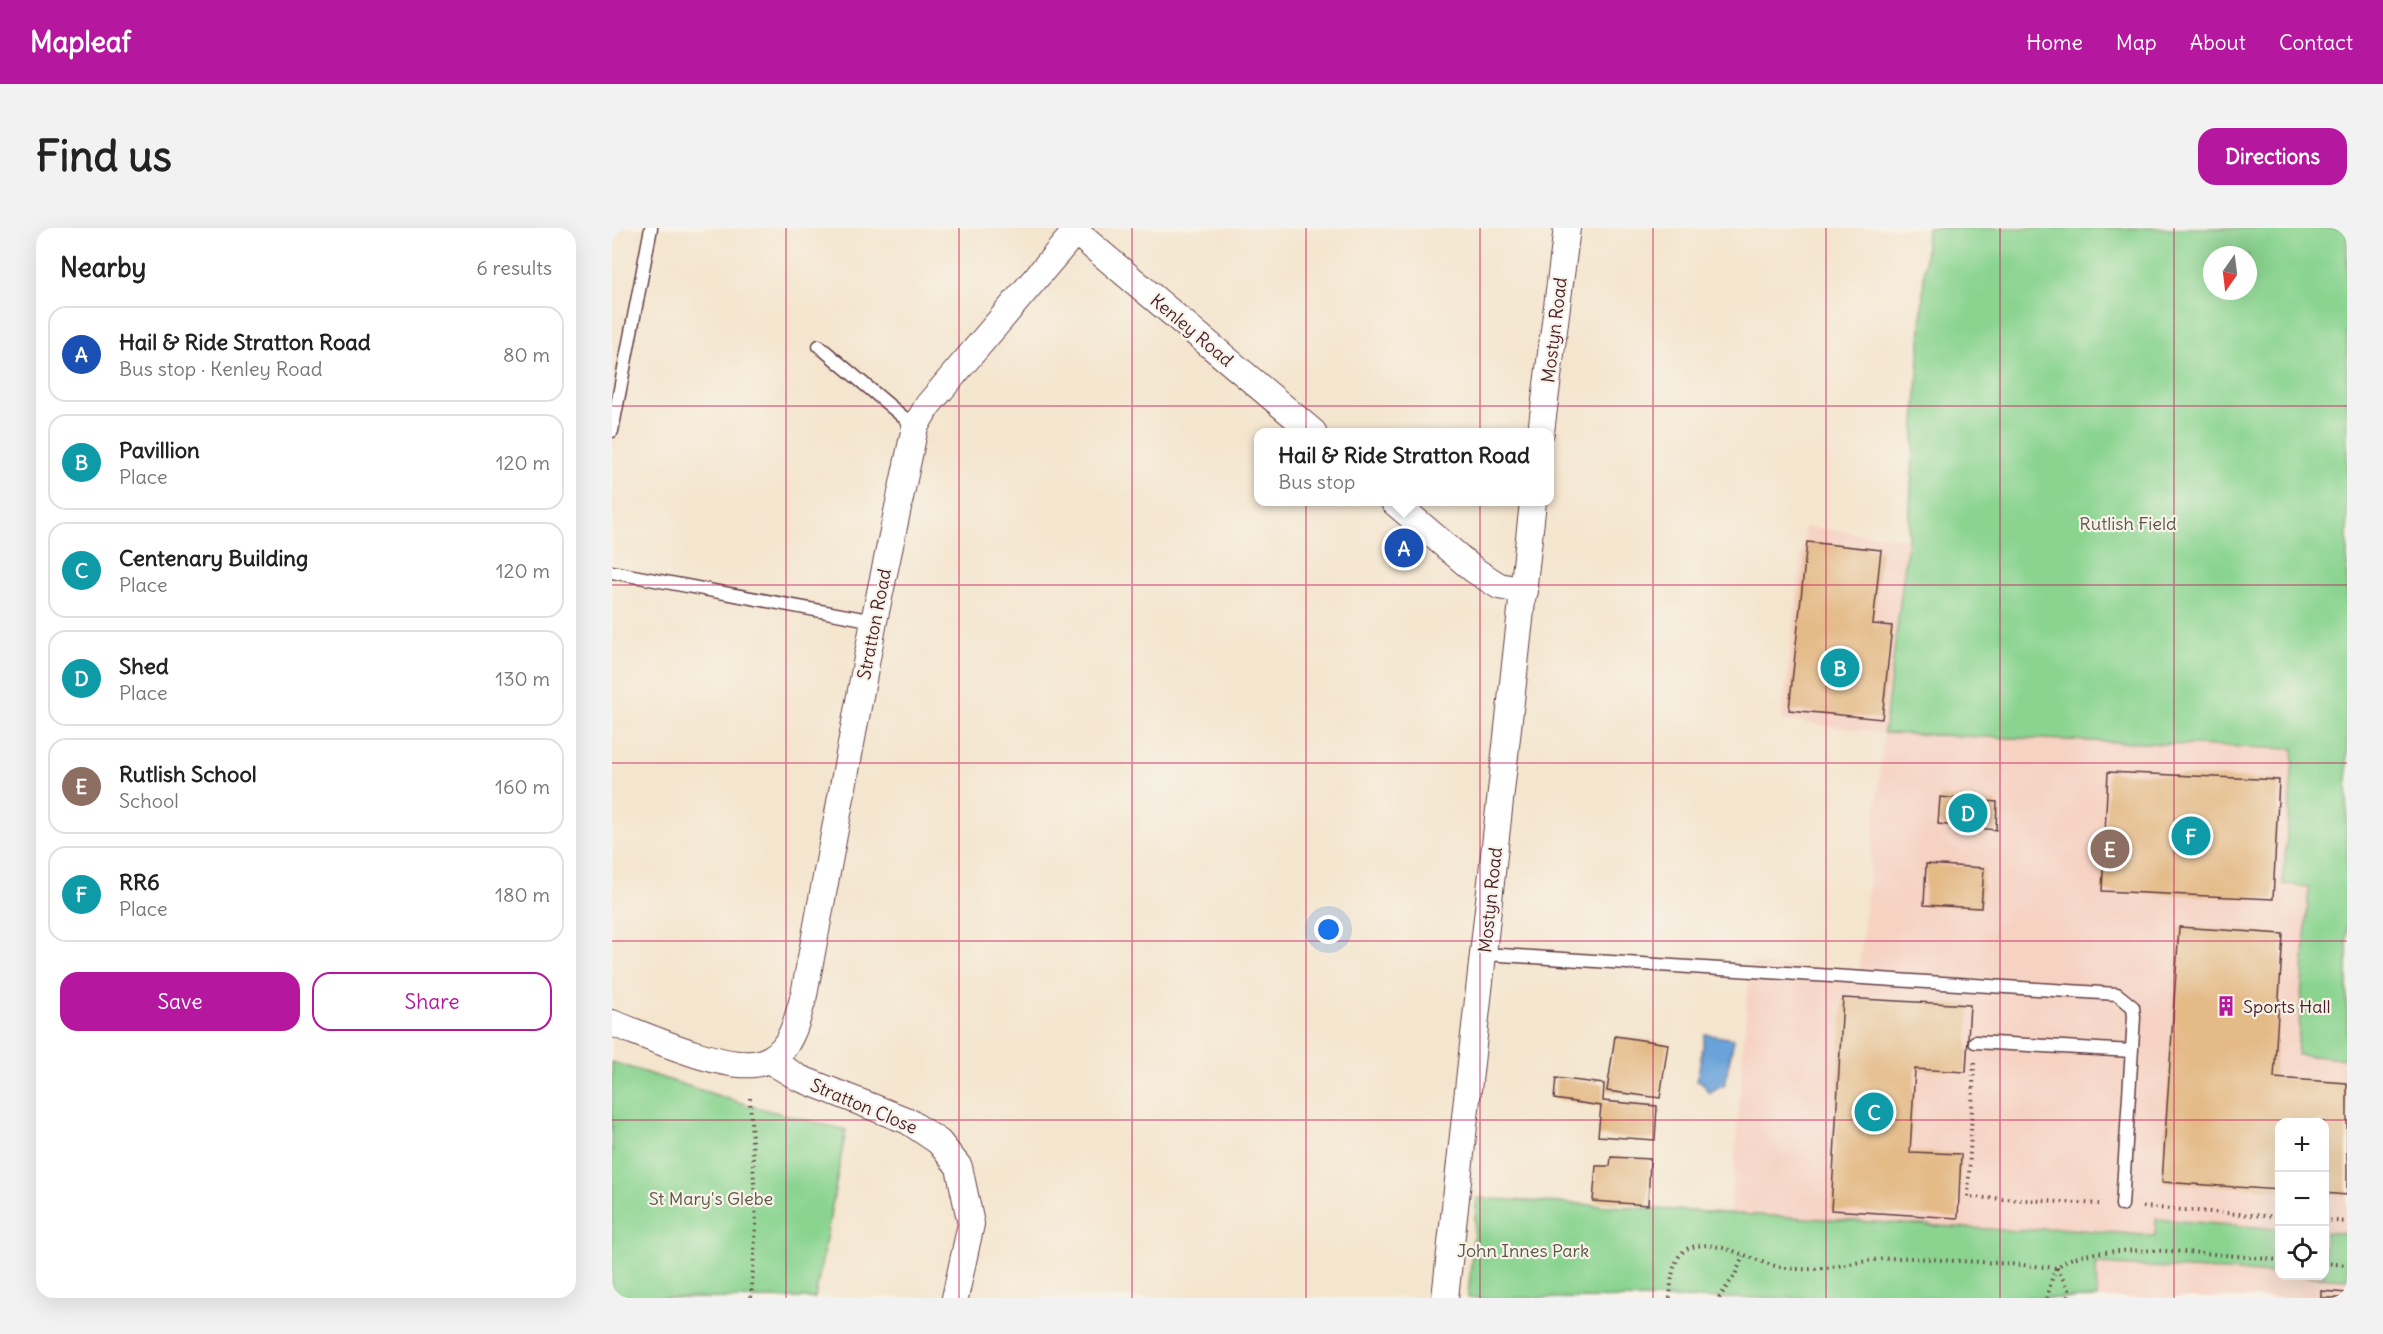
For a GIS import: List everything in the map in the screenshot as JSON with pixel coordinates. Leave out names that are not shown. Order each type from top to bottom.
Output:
[{"type":"street","name":"Mostyn Road","points":[[1542,428],[1567,228]]},
{"type":"street","name":"Stratton Road","points":[[769,1060],[784,1046],[796,1023],[804,995],[874,621],[915,427],[928,405],[1073,230]]},
{"type":"street","name":"Kenley Road","points":[[1073,230],[1308,428]]},
{"type":"street","points":[[1400,506],[1474,570],[1499,586],[1525,591]]},
{"type":"street","name":"Mostyn Road","points":[[1445,1298],[1525,591],[1533,506]]},
{"type":"street","points":[[612,1023],[727,1063],[753,1065],[769,1060]]},
{"type":"street","name":"Stratton Close","points":[[769,1060],[799,1078],[908,1121],[939,1142],[946,1150],[958,1167],[971,1224],[955,1298]]},
{"type":"lane","points":[[612,431],[651,228]]},
{"type":"lane","points":[[819,346],[915,427]]},
{"type":"lane","points":[[612,572],[874,621]]},
{"type":"lane","points":[[1484,954],[2117,994],[2133,1007],[2122,1205]]},
{"type":"lane","points":[[1975,1042],[2132,1051]]},
{"type":"path","points":[[1975,1042],[1968,1197],[2122,1205],[2275,1217]]},
{"type":"path","points":[[750,1098],[756,1225],[751,1298]]},
{"type":"path","points":[[2329,1220],[2347,1222]]},
{"type":"path","points":[[1670,1298],[1675,1263],[1682,1252],[1691,1247],[1704,1246],[1781,1268],[1807,1270],[1839,1268],[1868,1260],[1897,1257],[1928,1257],[2057,1268],[2077,1255],[2107,1251],[2154,1250],[2275,1260]]},
{"type":"path","points":[[1719,1298],[1735,1275],[1743,1256]]},
{"type":"path","points":[[2329,1263],[2347,1265]]},
{"type":"path","points":[[2047,1298],[2057,1268]]},
{"type":"path","points":[[2057,1268],[2069,1290],[2069,1298]]},
{"type":"shaded area","points":[[1927,228],[2347,228],[2347,1298],[2097,1298],[2095,1264],[2153,1266],[2057,1228],[2019,1231],[1730,1214],[1750,964],[1859,971],[1884,733],[1782,720],[1805,527],[1908,539]]},
{"type":"green space","name":"Rutlish Field","points":[[1927,228],[2347,228],[2347,1059],[2297,1055],[2309,887],[2283,884],[2294,749],[1884,733],[1908,539]]},
{"type":"green space","name":"St Mary's Glebe","points":[[612,1062],[751,1106],[846,1130],[815,1298],[612,1298]]},
{"type":"green space","name":"John Innes Park","points":[[1477,1198],[2019,1231],[2057,1228],[2155,1236],[2156,1219],[2275,1229],[2275,1274],[2096,1264],[2097,1298],[1468,1298]]},
{"type":"green space","points":[[2329,1232],[2347,1234],[2347,1279],[2329,1278]]},
{"type":"water","points":[[1705,1034],[1734,1039],[1724,1086],[1709,1093],[1702,1082],[1697,1081]]},
{"type":"building","points":[[1807,542],[1881,550],[1873,624],[1892,626],[1882,719],[1789,710]]},
{"type":"building","points":[[2108,772],[2279,780],[2273,899],[2102,891]]},
{"type":"building","points":[[1940,797],[1997,802],[1996,830],[1938,824]]},
{"type":"building","points":[[1926,864],[1984,868],[1981,908],[1924,905]]},
{"type":"building","name":"Sports Hall","points":[[2179,927],[2283,934],[2274,1078],[2347,1083],[2347,1195],[2329,1193],[2329,1118],[2275,1118],[2275,1190],[2162,1182]]},
{"type":"building","points":[[1843,998],[1970,1005],[1966,1072],[1915,1069],[1910,1152],[1961,1154],[1958,1218],[1831,1210]]},
{"type":"building","points":[[1615,1036],[1668,1044],[1660,1098],[1607,1091]]},
{"type":"building","points":[[1556,1078],[1604,1084],[1603,1101],[1657,1106],[1655,1140],[1598,1136],[1601,1106],[1554,1099]]},
{"type":"building","points":[[1611,1157],[1650,1159],[1648,1205],[1593,1201],[1596,1166],[1610,1166]]},
{"type":"building","points":[[2321,1291],[2347,1293],[2347,1298],[2321,1298]]},
{"type":"place","name":"Hail & Ride Stratton Road","points":[[1404,548]]},
{"type":"place","name":"Pavillion","points":[[1840,668]]},
{"type":"place","name":"Shed","points":[[1968,813]]},
{"type":"place","name":"RR6","points":[[2191,836]]},
{"type":"place","name":"Rutlish School","points":[[2110,849]]},
{"type":"place","name":"Sports Hall","points":[[2226,1006]]},
{"type":"place","name":"Centenary Building","points":[[1874,1112]]}]
